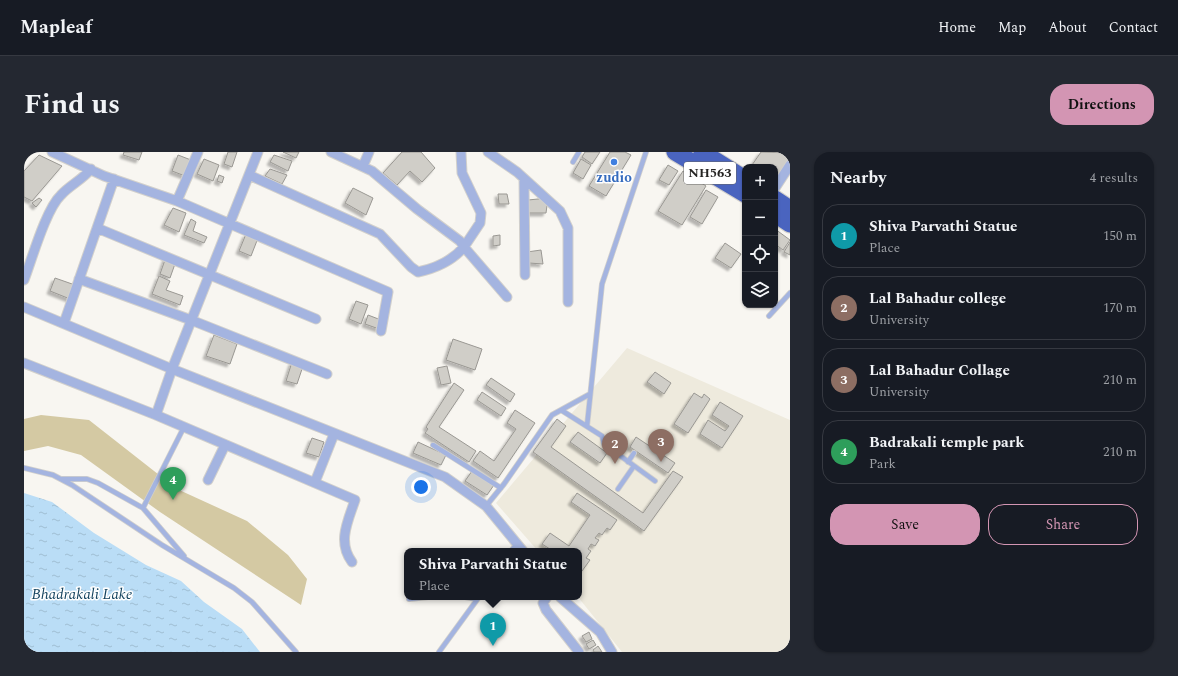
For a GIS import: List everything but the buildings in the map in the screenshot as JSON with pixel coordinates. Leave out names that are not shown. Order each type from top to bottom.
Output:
[{"type":"highway","name":"NH563","points":[[676,152],[742,192]]},
{"type":"highway","name":"NH563","points":[[702,152],[742,177]]},
{"type":"highway","points":[[776,200],[790,209]]},
{"type":"highway","points":[[778,216],[790,224]]},
{"type":"street","points":[[52,152],[114,179],[177,201],[388,292],[381,331]]},
{"type":"street","points":[[156,415],[191,320],[258,152]]},
{"type":"street","points":[[331,152],[372,171],[417,209],[460,241],[507,297]]},
{"type":"street","points":[[363,166],[368,152]]},
{"type":"street","points":[[249,175],[380,234],[411,267],[418,272],[445,263],[455,257],[480,224],[481,213],[462,173],[461,152]]},
{"type":"street","points":[[488,152],[524,179],[560,211],[565,219],[568,228],[568,302]]},
{"type":"street","points":[[177,201],[195,153]]},
{"type":"street","points":[[778,183],[790,165]]},
{"type":"street","points":[[24,280],[46,220],[60,195],[80,180],[91,169]]},
{"type":"street","points":[[64,323],[114,179]]},
{"type":"street","points":[[524,179],[525,275]]},
{"type":"street","points":[[97,228],[316,319]]},
{"type":"street","points":[[79,279],[191,320],[327,374]]},
{"type":"street","points":[[24,307],[172,369],[445,477],[486,506],[516,548]]},
{"type":"street","points":[[24,363],[156,415],[316,482],[355,500],[343,536],[346,554],[352,562]]},
{"type":"street","points":[[316,482],[334,434]]},
{"type":"street","points":[[208,480],[225,445]]},
{"type":"street","points":[[545,600],[543,603],[546,610],[579,652]]},
{"type":"street","points":[[563,600],[600,632],[612,652]]},
{"type":"lane","points":[[573,162],[579,152]]},
{"type":"lane","points":[[587,426],[602,284],[646,152]]},
{"type":"lane","points":[[769,316],[790,294]]},
{"type":"lane","points":[[486,506],[501,488],[552,415],[590,394]]},
{"type":"lane","points":[[561,410],[602,436],[604,444],[655,481]]},
{"type":"lane","points":[[143,508],[184,427]]},
{"type":"lane","points":[[433,445],[501,488]]},
{"type":"lane","points":[[628,462],[634,453]]},
{"type":"lane","points":[[618,489],[634,466]]},
{"type":"lane","points":[[24,468],[53,475],[61,479],[234,588],[252,602],[296,652]]},
{"type":"lane","points":[[61,479],[82,479],[98,483],[143,508],[186,559]]},
{"type":"lane","points":[[439,652],[477,600]]},
{"type":"shaded area","points":[[627,348],[790,420],[790,652],[622,652],[580,600],[582,600],[582,548],[535,548],[496,503]]},
{"type":"shaded area","points":[[41,415],[89,420],[177,489],[247,521],[288,555],[307,579],[301,605],[160,512],[81,455],[48,446],[24,451],[24,419]]},
{"type":"water","name":"Bhadrakali Lake","points":[[24,493],[52,502],[94,533],[146,565],[181,581],[204,602],[242,629],[260,652],[24,652]]},
{"type":"place","name":"zudio","points":[[614,162]]},
{"type":"place","name":"Lal Bahadur Collage","points":[[661,462]]},
{"type":"place","name":"Lal Bahadur college","points":[[615,464]]},
{"type":"place","name":"Badrakali temple park","points":[[173,500]]},
{"type":"place","name":"Shiva Parvathi Statue","points":[[493,646]]}]
